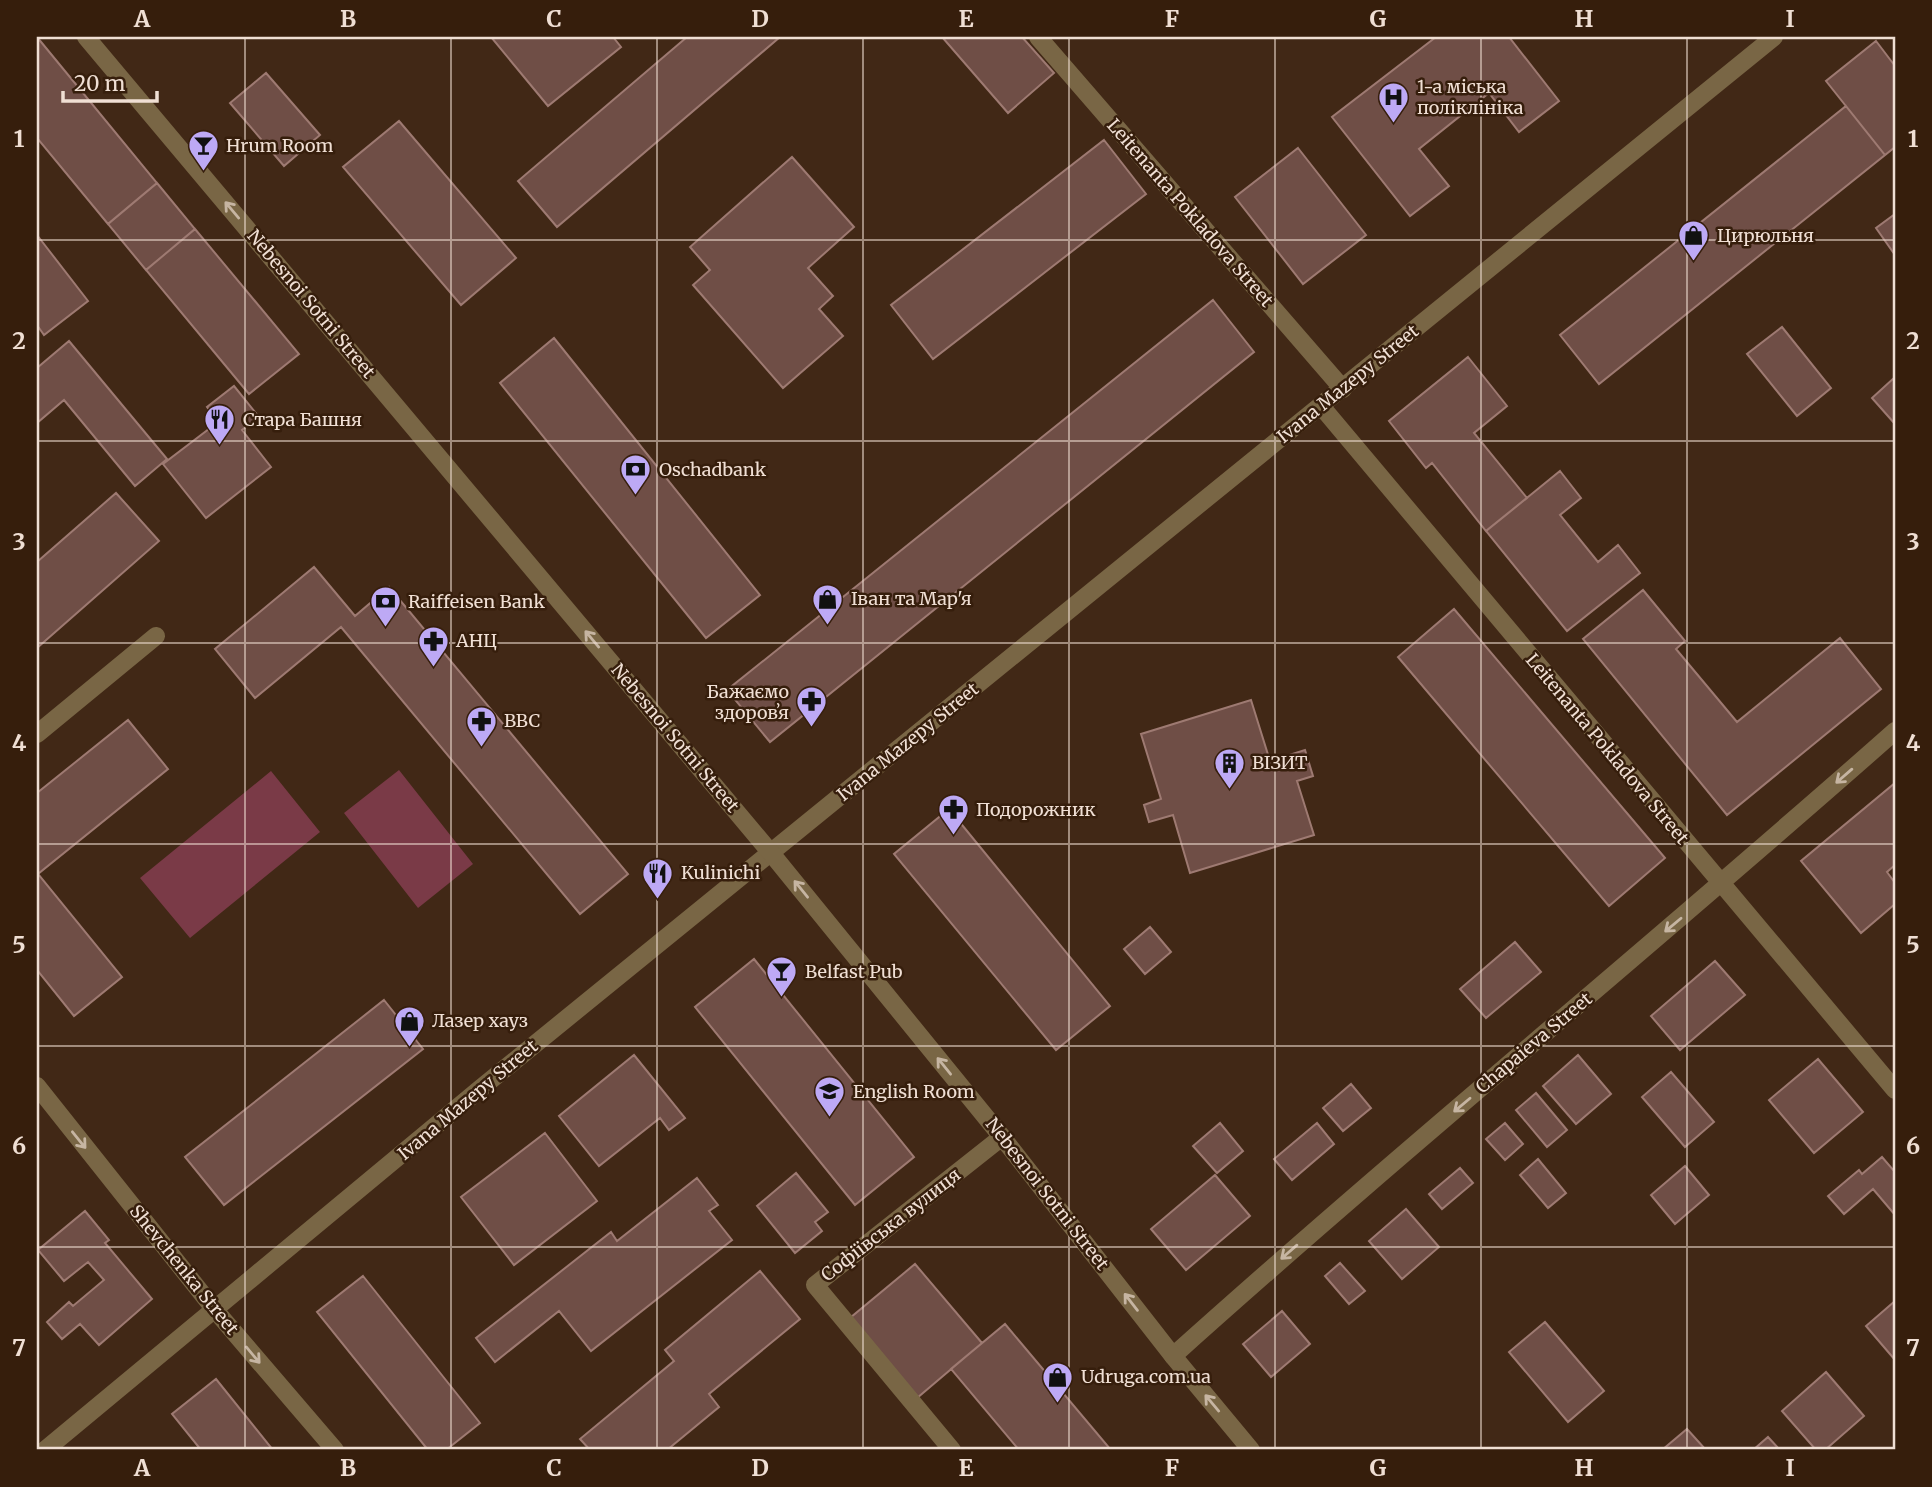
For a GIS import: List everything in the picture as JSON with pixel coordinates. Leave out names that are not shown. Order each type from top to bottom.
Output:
[{"type":"street","name":"Nebesnoi Sotni Street","points":[[86,37],[771,853],[1251,1450]]},
{"type":"street","name":"Leitenanta Pokladova Street","points":[[1038,37],[1343,389]]},
{"type":"street","name":"Ivana Mazepy Street","points":[[46,1450],[771,853],[1774,37]]},
{"type":"street","name":"Leitenanta Pokladova Street","points":[[1321,406],[1720,885],[1895,1090]]},
{"type":"street","points":[[37,734],[156,636]]},
{"type":"street","name":"Chapaieva Street","points":[[1173,1356],[1291,1250],[1720,885],[1895,730]]},
{"type":"street","name":"Shevchenka Street","points":[[37,1086],[215,1310],[335,1450]]},
{"type":"street","name":"Софіївська вулиця","points":[[952,1450],[816,1285],[1002,1137]]},
{"type":"shaded area","points":[[399,770],[473,864],[418,908],[344,813]]},
{"type":"shaded area","points":[[271,771],[320,832],[190,938],[140,878]]},
{"type":"building","points":[[37,37],[157,183],[108,224],[37,138]]},
{"type":"building","points":[[491,37],[613,37],[621,47],[548,106]]},
{"type":"building","points":[[687,37],[780,37],[557,227],[518,181]]},
{"type":"building","points":[[942,37],[1022,37],[1054,73],[1008,113]]},
{"type":"building","name":"1-а міська поліклініка","points":[[1436,37],[1509,37],[1559,101],[1519,132],[1489,93],[1419,149],[1449,186],[1410,216],[1332,117]]},
{"type":"building","points":[[1876,41],[1895,66],[1895,147],[1885,155],[1826,81]]},
{"type":"building","points":[[266,73],[320,135],[284,166],[230,103]]},
{"type":"building","points":[[1846,106],[1885,155],[1599,384],[1560,335]]},
{"type":"building","points":[[399,121],[516,258],[461,305],[343,167]]},
{"type":"building","points":[[1104,140],[1146,194],[933,359],[891,305]]},
{"type":"building","points":[[1298,148],[1366,235],[1303,284],[1235,197]]},
{"type":"building","points":[[792,157],[854,227],[808,268],[833,296],[819,309],[843,336],[783,388],[693,285],[710,270],[690,247]]},
{"type":"building","points":[[157,183],[195,229],[146,270],[108,224]]},
{"type":"building","points":[[1895,214],[1895,255],[1876,228]]},
{"type":"building","points":[[195,229],[299,354],[249,394],[146,270]]},
{"type":"building","points":[[37,235],[88,301],[44,335],[37,325]]},
{"type":"building","points":[[1213,300],[1254,352],[770,742],[727,690]]},
{"type":"building","points":[[1782,327],[1831,388],[1797,416],[1747,354]]},
{"type":"building","points":[[554,338],[760,595],[706,638],[500,383]]},
{"type":"building","points":[[69,341],[167,459],[135,486],[64,400],[37,423],[37,368]]},
{"type":"building","points":[[1468,357],[1507,406],[1474,433],[1527,498],[1486,531],[1432,463],[1426,468],[1389,421]]},
{"type":"building","points":[[1895,377],[1895,424],[1872,398]]},
{"type":"building","name":"Стара Башня","points":[[234,386],[259,417],[242,430],[271,467],[206,518],[163,464],[218,422],[207,407]]},
{"type":"building","points":[[1560,471],[1581,498],[1560,515],[1598,562],[1618,545],[1640,573],[1567,631],[1486,531]]},
{"type":"building","points":[[116,493],[159,541],[37,648],[37,562]]},
{"type":"building","points":[[314,567],[355,616],[389,587],[628,874],[580,914],[341,627],[255,698],[215,649]]},
{"type":"building","points":[[1643,590],[1685,641],[1676,649],[1737,722],[1840,638],[1881,689],[1727,815],[1583,639]]},
{"type":"building","points":[[1454,609],[1665,858],[1609,906],[1398,657]]},
{"type":"building","name":"ВІЗИТ","points":[[1251,700],[1270,761],[1305,750],[1313,776],[1297,781],[1314,835],[1190,873],[1173,815],[1149,822],[1144,805],[1161,799],[1141,734]]},
{"type":"building","points":[[128,720],[168,769],[38,874],[122,977],[74,1016],[37,970],[37,793]]},
{"type":"building","points":[[1895,783],[1895,865],[1887,872],[1895,883],[1895,904],[1861,933],[1801,861]]},
{"type":"building","points":[[949,809],[1110,1006],[1056,1050],[894,854]]},
{"type":"building","points":[[1150,927],[1171,952],[1145,974],[1124,949]]},
{"type":"building","points":[[1515,942],[1541,972],[1486,1018],[1460,989]]},
{"type":"building","points":[[754,959],[914,1157],[855,1205],[695,1007]]},
{"type":"building","points":[[1715,961],[1745,995],[1680,1050],[1651,1016]]},
{"type":"building","points":[[384,1000],[423,1049],[224,1205],[185,1157]]},
{"type":"building","points":[[634,1055],[685,1118],[669,1130],[660,1118],[599,1166],[559,1116]]},
{"type":"building","points":[[1578,1055],[1611,1094],[1576,1124],[1543,1086]]},
{"type":"building","points":[[1818,1059],[1863,1112],[1814,1153],[1769,1100]]},
{"type":"building","points":[[1671,1072],[1714,1122],[1685,1147],[1642,1097]]},
{"type":"building","points":[[1351,1084],[1371,1108],[1343,1131],[1323,1108]]},
{"type":"building","points":[[1536,1093],[1567,1130],[1547,1147],[1516,1110]]},
{"type":"building","points":[[1220,1123],[1243,1151],[1217,1173],[1193,1146]]},
{"type":"building","points":[[1317,1123],[1334,1144],[1292,1180],[1274,1159]]},
{"type":"building","points":[[1505,1123],[1523,1144],[1505,1160],[1486,1139]]},
{"type":"building","points":[[545,1133],[597,1201],[514,1265],[461,1197]]},
{"type":"building","points":[[1882,1157],[1895,1172],[1895,1215],[1873,1189],[1844,1214],[1828,1196],[1859,1170],[1862,1174]]},
{"type":"building","points":[[1538,1159],[1566,1193],[1548,1208],[1520,1175]]},
{"type":"building","points":[[1685,1166],[1709,1195],[1675,1224],[1651,1195]]},
{"type":"building","points":[[1460,1168],[1473,1183],[1442,1209],[1429,1194]]},
{"type":"building","points":[[796,1173],[828,1212],[815,1222],[822,1231],[795,1253],[757,1206]]},
{"type":"building","points":[[1215,1175],[1250,1216],[1186,1270],[1151,1229]]},
{"type":"building","points":[[697,1178],[718,1205],[709,1211],[732,1240],[591,1351],[559,1311],[495,1362],[476,1338],[611,1232],[617,1241]]},
{"type":"building","points":[[1406,1209],[1439,1247],[1402,1279],[1369,1241]]},
{"type":"building","points":[[85,1211],[109,1240],[105,1243],[152,1299],[99,1345],[80,1324],[62,1339],[47,1322],[69,1302],[73,1306],[104,1280],[88,1262],[64,1281],[38,1250]]},
{"type":"building","points":[[1340,1263],[1365,1291],[1349,1304],[1325,1276]]},
{"type":"building","points":[[915,1264],[982,1343],[917,1398],[850,1318]]},
{"type":"building","points":[[760,1271],[800,1319],[709,1394],[719,1407],[667,1450],[590,1450],[580,1439],[674,1361],[665,1350]]},
{"type":"building","points":[[363,1276],[480,1423],[446,1450],[428,1450],[317,1312]]},
{"type":"building","points":[[1895,1301],[1895,1360],[1866,1326]]},
{"type":"building","points":[[1282,1311],[1310,1344],[1271,1377],[1243,1344]]},
{"type":"building","points":[[1545,1322],[1604,1391],[1568,1422],[1509,1352]]},
{"type":"building","points":[[1005,1324],[1111,1450],[1019,1450],[951,1369]]},
{"type":"building","points":[[1826,1372],[1864,1416],[1825,1450],[1816,1450],[1782,1411]]},
{"type":"building","points":[[216,1379],[273,1450],[201,1450],[172,1414]]},
{"type":"building","points":[[1687,1429],[1706,1450],[1662,1450]]},
{"type":"building","points":[[1768,1437],[1780,1450],[1753,1450]]},
{"type":"place","name":"1-а міська поліклініка","points":[[1394,124]]},
{"type":"place","name":"Hrum Room","points":[[203,173]]},
{"type":"place","name":"Цирюльня","points":[[1694,263]]},
{"type":"place","name":"Стара Башня","points":[[220,447]]},
{"type":"place","name":"Oschadbank","points":[[636,497]]},
{"type":"place","name":"Іван та Мар'я","points":[[828,626]]},
{"type":"place","name":"Raiffeisen Bank","points":[[385,629]]},
{"type":"place","name":"АНЦ","points":[[433,668]]},
{"type":"place","name":"Бажаємо здоровʼя","points":[[812,729]]},
{"type":"place","name":"ВВС","points":[[481,748]]},
{"type":"place","name":"ВІЗИТ","points":[[1229,790]]},
{"type":"place","name":"Подорожник","points":[[953,837]]},
{"type":"place","name":"Kulinichi","points":[[658,900]]},
{"type":"place","name":"Belfast Pub","points":[[782,999]]},
{"type":"place","name":"Лазер хауз","points":[[409,1048]]},
{"type":"place","name":"English Room","points":[[830,1119]]},
{"type":"place","name":"Udruga.com.ua","points":[[1058,1404]]}]
